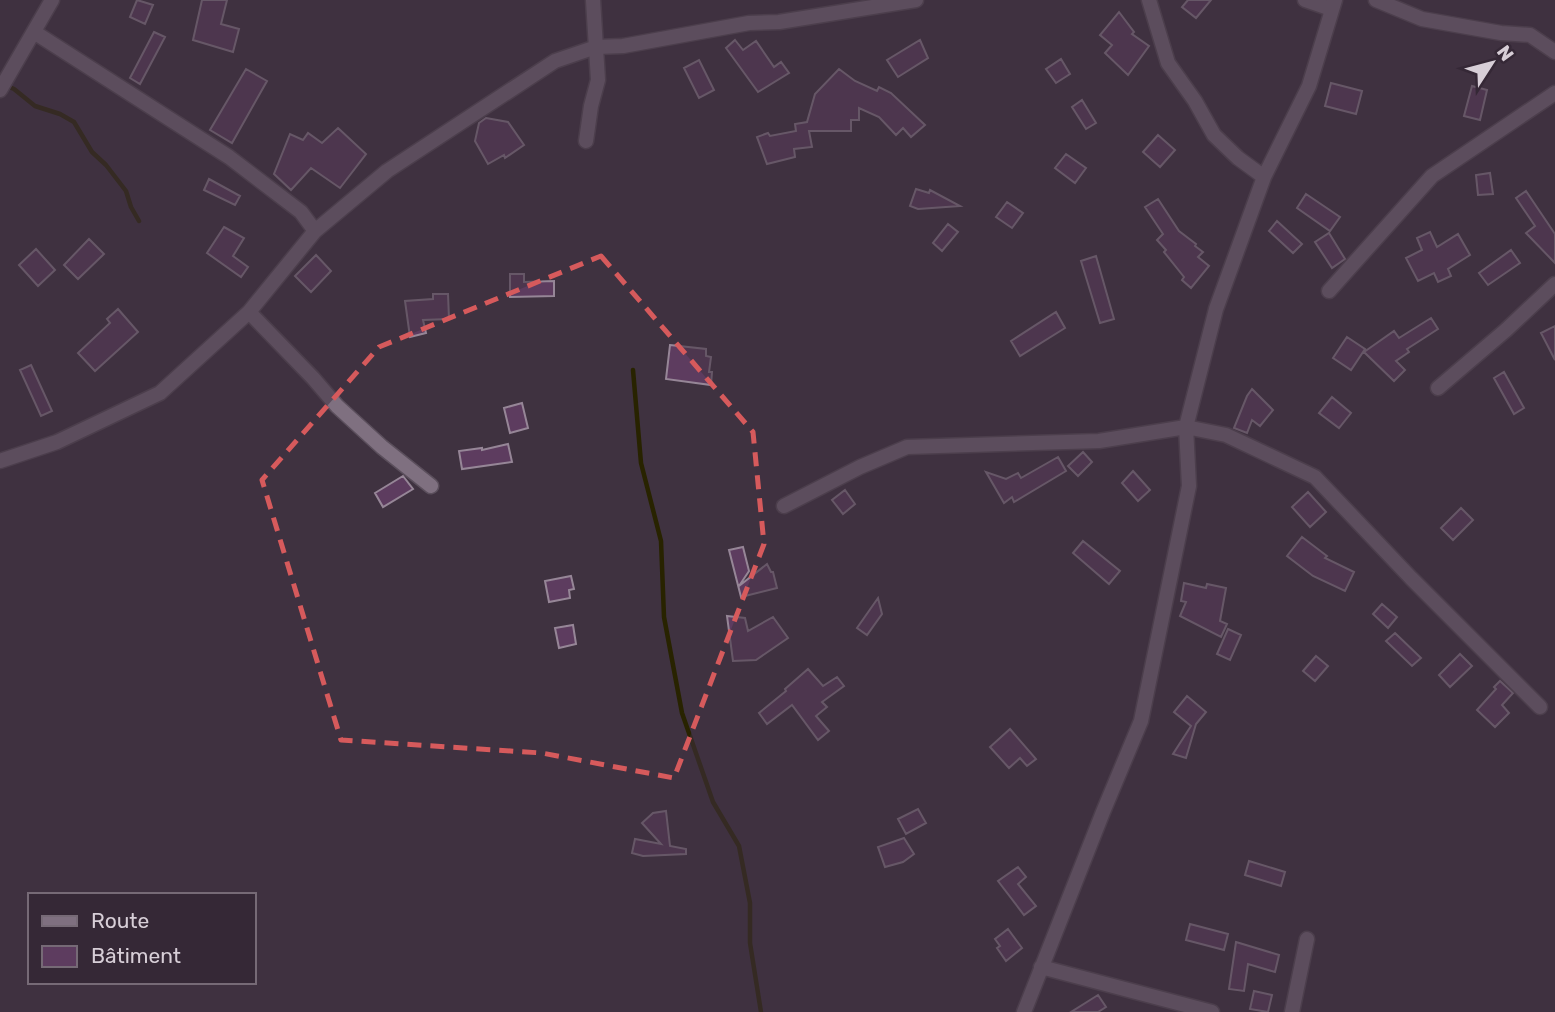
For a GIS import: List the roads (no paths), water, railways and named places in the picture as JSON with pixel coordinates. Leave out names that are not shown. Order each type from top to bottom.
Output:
[{"type":"street","points":[[3,86],[52,0]]},
{"type":"street","points":[[586,141],[598,80],[593,0]]},
{"type":"street","points":[[0,461],[57,442],[160,393],[249,312],[315,231],[387,171],[555,61],[596,47],[623,46],[749,23],[779,22],[916,0]]},
{"type":"street","points":[[1149,0],[1168,63],[1195,101],[1213,135],[1238,159],[1264,177]]},
{"type":"street","points":[[1024,1012],[1141,721],[1189,486],[1186,427],[1216,309],[1264,177],[1309,86],[1333,4],[1305,0]]},
{"type":"street","points":[[1376,0],[1422,19],[1501,33],[1530,35],[1555,52]]},
{"type":"street","points":[[34,32],[229,157],[300,212],[315,231]]},
{"type":"street","points":[[1329,291],[1432,176],[1555,93]]},
{"type":"street","points":[[1438,388],[1555,284]]},
{"type":"street","points":[[249,312],[313,378],[337,407],[431,486]]},
{"type":"street","points":[[784,506],[860,467],[908,447],[1099,441],[1186,427],[1226,435],[1315,477],[1540,707]]},
{"type":"street","points":[[1292,1012],[1307,939]]},
{"type":"street","points":[[1041,967],[1212,1012]]},
{"type":"waterway","points":[[5,85],[35,106],[74,122],[92,152],[126,191],[139,221]]},
{"type":"waterway","points":[[633,370],[641,463],[661,541],[664,617],[682,713],[713,802],[739,846],[750,903],[750,943],[761,1012]]}]
